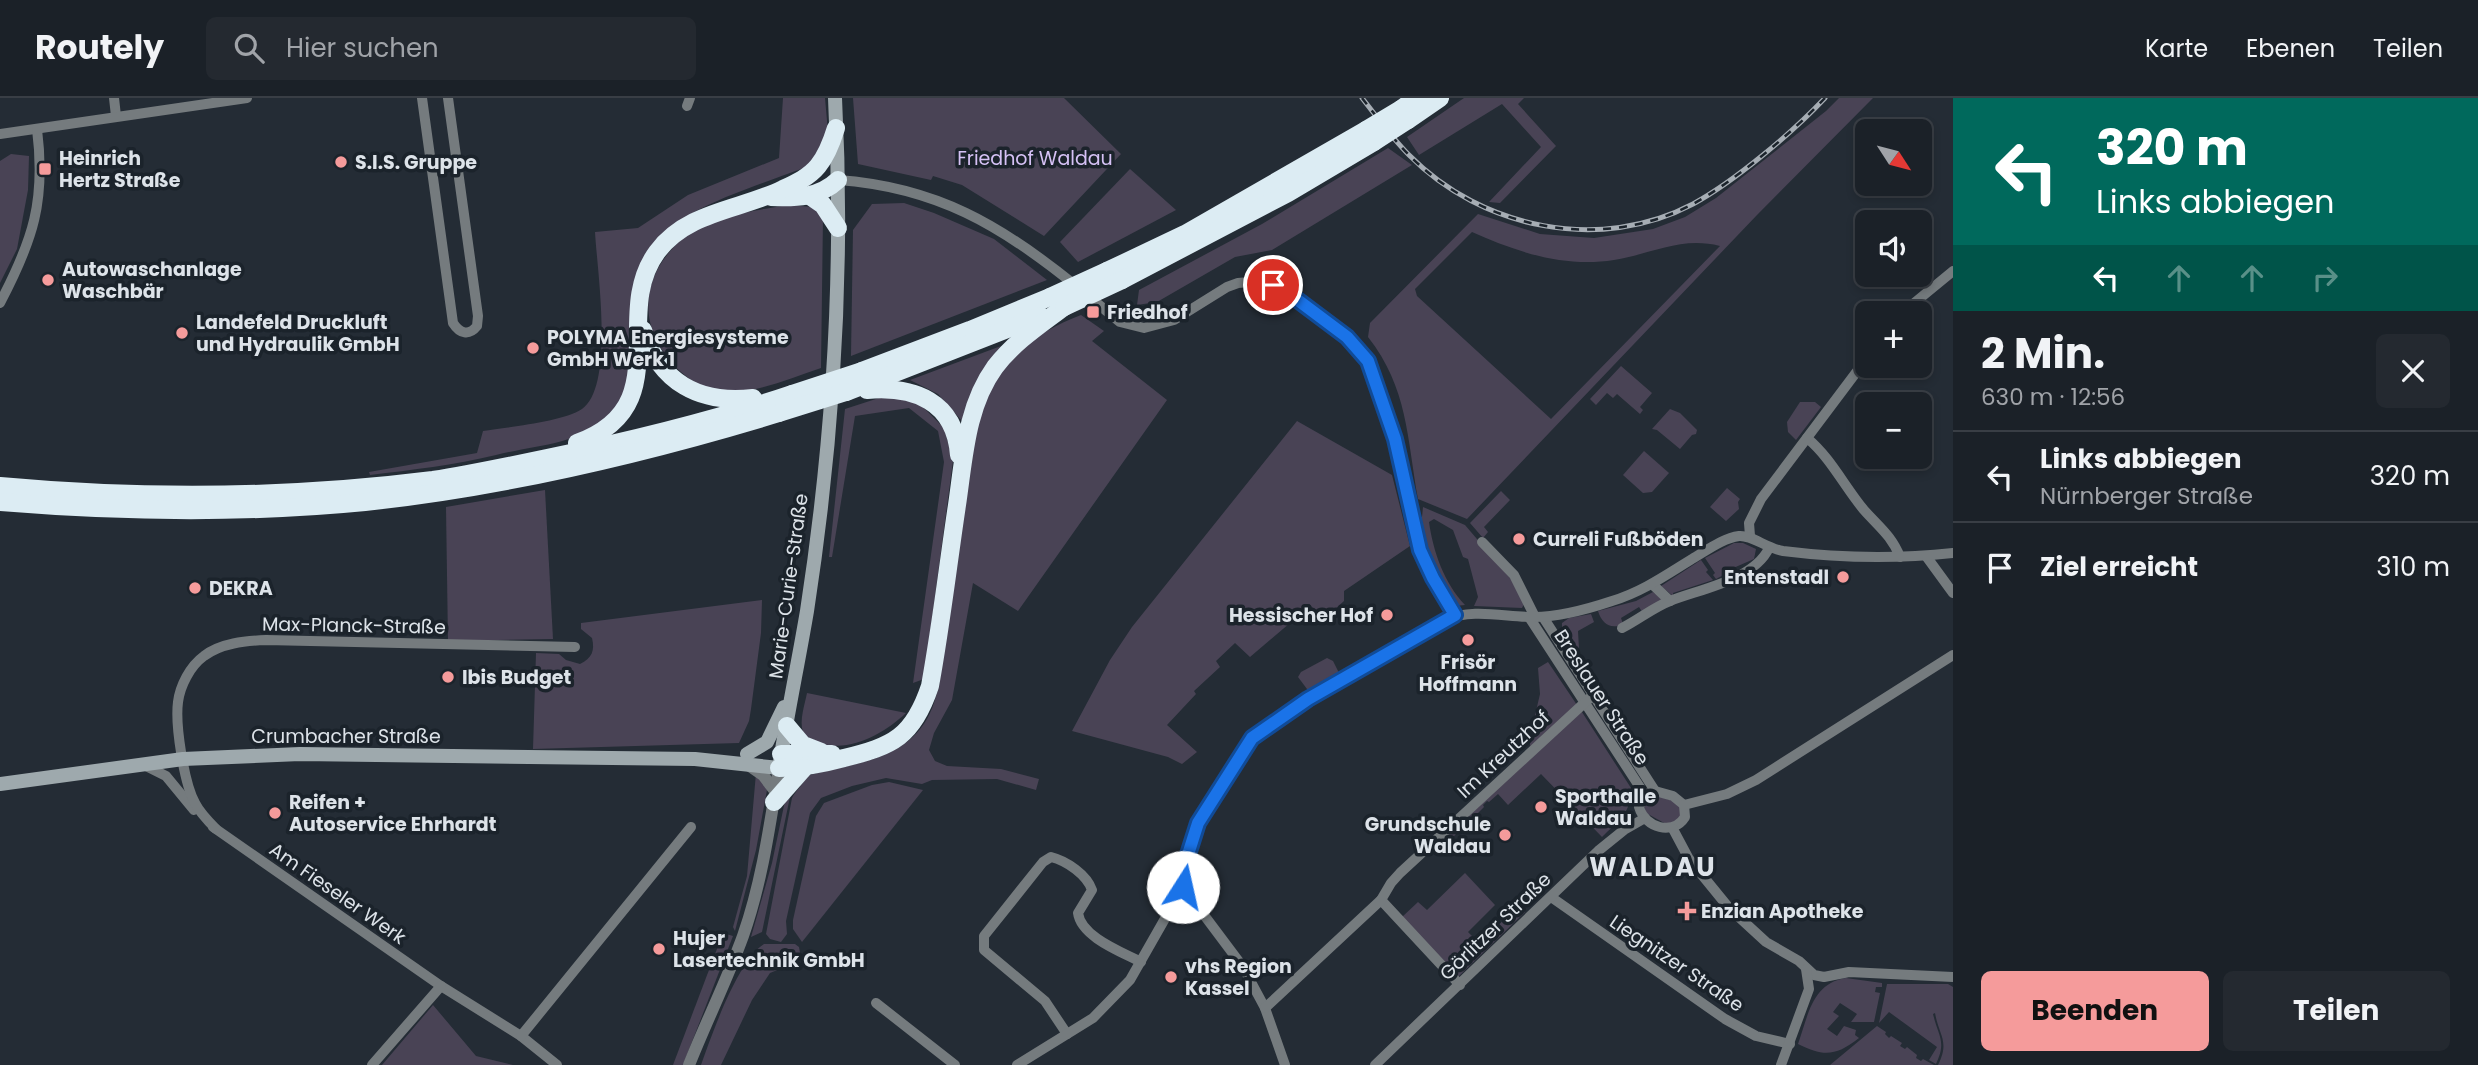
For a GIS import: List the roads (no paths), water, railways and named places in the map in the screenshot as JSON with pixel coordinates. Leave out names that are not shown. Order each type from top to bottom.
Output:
[{"type":"highway","points":[[1404,114],[1416,98]]},
{"type":"highway","points":[[0,486],[72,493],[142,495],[280,492],[433,480],[656,433],[783,400],[857,385],[970,330],[1057,302],[1115,276],[1185,234],[1370,136],[1404,114],[1440,98]]},
{"type":"highway","points":[[804,189],[819,166],[836,128]]},
{"type":"highway","points":[[496,468],[594,437],[616,420],[626,407],[638,371],[639,313],[643,279],[650,262],[674,235],[705,216],[838,180]]},
{"type":"highway","points":[[804,189],[823,205],[838,228]]},
{"type":"highway","points":[[774,796],[804,768],[877,750],[898,738],[923,707],[935,658],[961,470],[974,408],[989,377],[1014,346],[1057,302]]},
{"type":"highway","points":[[639,313],[648,344],[658,363],[669,375],[689,389],[724,400],[783,400]]},
{"type":"highway","points":[[0,502],[114,510],[242,510],[365,502],[453,490],[621,457],[783,400],[857,385],[904,390],[916,393],[934,404],[948,419],[957,438],[961,470]]},
{"type":"highway","points":[[787,726],[803,745],[824,754]]},
{"type":"highway","points":[[780,761],[824,754],[856,755]]},
{"type":"highway","points":[[780,761],[804,768]]},
{"type":"main road","name":"Marie-Curie-Straße","points":[[780,761],[807,611],[830,423],[838,228],[835,98]]},
{"type":"main road","points":[[748,760],[767,742],[776,727],[793,683]]},
{"type":"main road","name":"Crumbacher Straße","points":[[0,784],[183,759],[300,754],[780,761]]},
{"type":"street","points":[[114,98],[116,116]]},
{"type":"street","points":[[0,134],[247,98]]},
{"type":"street","points":[[422,98],[453,323],[458,330],[465,333],[478,326],[478,316],[448,98]]},
{"type":"street","points":[[0,303],[30,242],[37,214],[41,159],[37,129]]},
{"type":"street","points":[[838,180],[865,182],[908,191],[975,216],[1038,257],[1112,316],[1135,327],[1152,327],[1174,320],[1217,292],[1238,283],[1260,281],[1287,292],[1347,337],[1368,361],[1395,439],[1420,550],[1455,615]]},
{"type":"street","points":[[1917,301],[1953,271]]},
{"type":"street","points":[[1750,537],[1749,523],[1761,499],[1855,374]]},
{"type":"street","points":[[1807,438],[1825,454],[1864,509],[1890,536],[1900,557]]},
{"type":"street","points":[[1017,1065],[1093,1018],[1130,981],[1183,887],[1185,864],[1198,823],[1252,738],[1308,699],[1455,615],[1536,617],[1609,602],[1652,584],[1720,542],[1740,536],[1750,537],[1769,548],[1853,556],[1900,557],[1953,553]]},
{"type":"street","name":"Breslauer Straße","points":[[1482,542],[1514,575],[1536,617],[1650,793],[1639,807],[1645,818]]},
{"type":"street","points":[[1622,628],[1670,601],[1710,588],[1756,566],[1769,548]]},
{"type":"street","points":[[1926,556],[1953,593]]},
{"type":"street","points":[[1652,584],[1670,601]]},
{"type":"street","name":"Max-Planck-Straße","points":[[183,759],[177,711],[180,692],[202,657],[222,647],[266,640],[575,647]]},
{"type":"street","points":[[1684,805],[1727,794],[1756,780],[1953,655]]},
{"type":"street","name":"Im Kreutzhof","points":[[1265,1008],[1381,900],[1400,873],[1590,698]]},
{"type":"street","points":[[180,791],[178,773],[183,759]]},
{"type":"street","name":"Am Fieseler Werk","points":[[183,759],[192,797],[216,829]]},
{"type":"street","points":[[748,760],[763,775],[774,796]]},
{"type":"street","name":"Marie-Curie-Straße","points":[[689,1065],[743,936],[765,852],[780,761]]},
{"type":"street","name":"Am Fieseler Werk","points":[[143,765],[163,774],[199,815],[216,829],[441,986],[521,1036],[557,1065]]},
{"type":"street","points":[[1645,818],[1655,825],[1673,828],[1685,817],[1684,805],[1673,796],[1650,793]]},
{"type":"street","name":"Görlitzer Straße","points":[[1375,1065],[1608,843],[1645,818]]},
{"type":"street","points":[[521,1036],[691,827]]},
{"type":"street","points":[[1673,828],[1689,859],[1729,908],[1766,942],[1799,961],[1806,969],[1824,977]]},
{"type":"street","points":[[1067,1034],[1045,1001],[984,950],[984,936],[1043,862],[1051,857],[1061,860],[1089,882],[1092,890],[1078,913],[1082,926],[1107,946],[1141,962]]},
{"type":"street","points":[[1183,887],[1243,967],[1265,1008],[1285,1065]]},
{"type":"street","name":"Liegnitzer Straße","points":[[1551,897],[1725,1018],[1756,1036],[1790,1044]]},
{"type":"street","points":[[1381,900],[1460,985]]},
{"type":"street","points":[[1781,1065],[1809,989],[1806,969]]},
{"type":"street","points":[[1809,989],[1824,977],[1849,972],[1953,977]]},
{"type":"street","points":[[372,1065],[441,986]]},
{"type":"street","points":[[876,1003],[955,1065]]},
{"type":"railway","points":[[1362,98],[1409,155],[1438,180],[1471,201],[1506,216],[1544,226],[1582,230],[1620,227],[1657,219],[1693,204],[1727,183],[1762,155],[1825,98]]},
{"type":"place","name":"S.I.S. Gruppe","points":[[341,162]]},
{"type":"place","name":"Heinrich Hertz Straße","points":[[45,169]]},
{"type":"place","name":"Autowaschanlage Waschbär","points":[[48,280]]},
{"type":"place","name":"Friedhof","points":[[1093,312]]},
{"type":"place","name":"Landefeld Druckluft und Hydraulik GmbH","points":[[182,333]]},
{"type":"place","name":"POLYMA Energiesysteme GmbH Werk 1","points":[[533,348]]},
{"type":"place","name":"Curreli Fußböden","points":[[1519,539]]},
{"type":"place","name":"Entenstadl","points":[[1843,577]]},
{"type":"place","name":"DEKRA","points":[[195,588]]},
{"type":"place","name":"Hessischer Hof","points":[[1387,615]]},
{"type":"place","name":"Frisör Hoffmann","points":[[1468,640]]},
{"type":"place","name":"Ibis Budget","points":[[448,677]]},
{"type":"place","name":"Sporthalle Waldau","points":[[1541,807]]},
{"type":"place","name":"Reifen + Autoservice Ehrhardt","points":[[275,813]]},
{"type":"place","name":"Grundschule Waldau","points":[[1505,835]]},
{"type":"place","name":"Enzian Apotheke","points":[[1687,911]]},
{"type":"place","name":"Hujer Lasertechnik GmbH","points":[[659,949]]},
{"type":"place","name":"vhs Region Kassel","points":[[1171,977]]},
{"type":"district","name":"WALDAU","points":[[1653,867]]},
{"type":"park label","name":"Friedhof Waldau","points":[[1035,158]]}]
